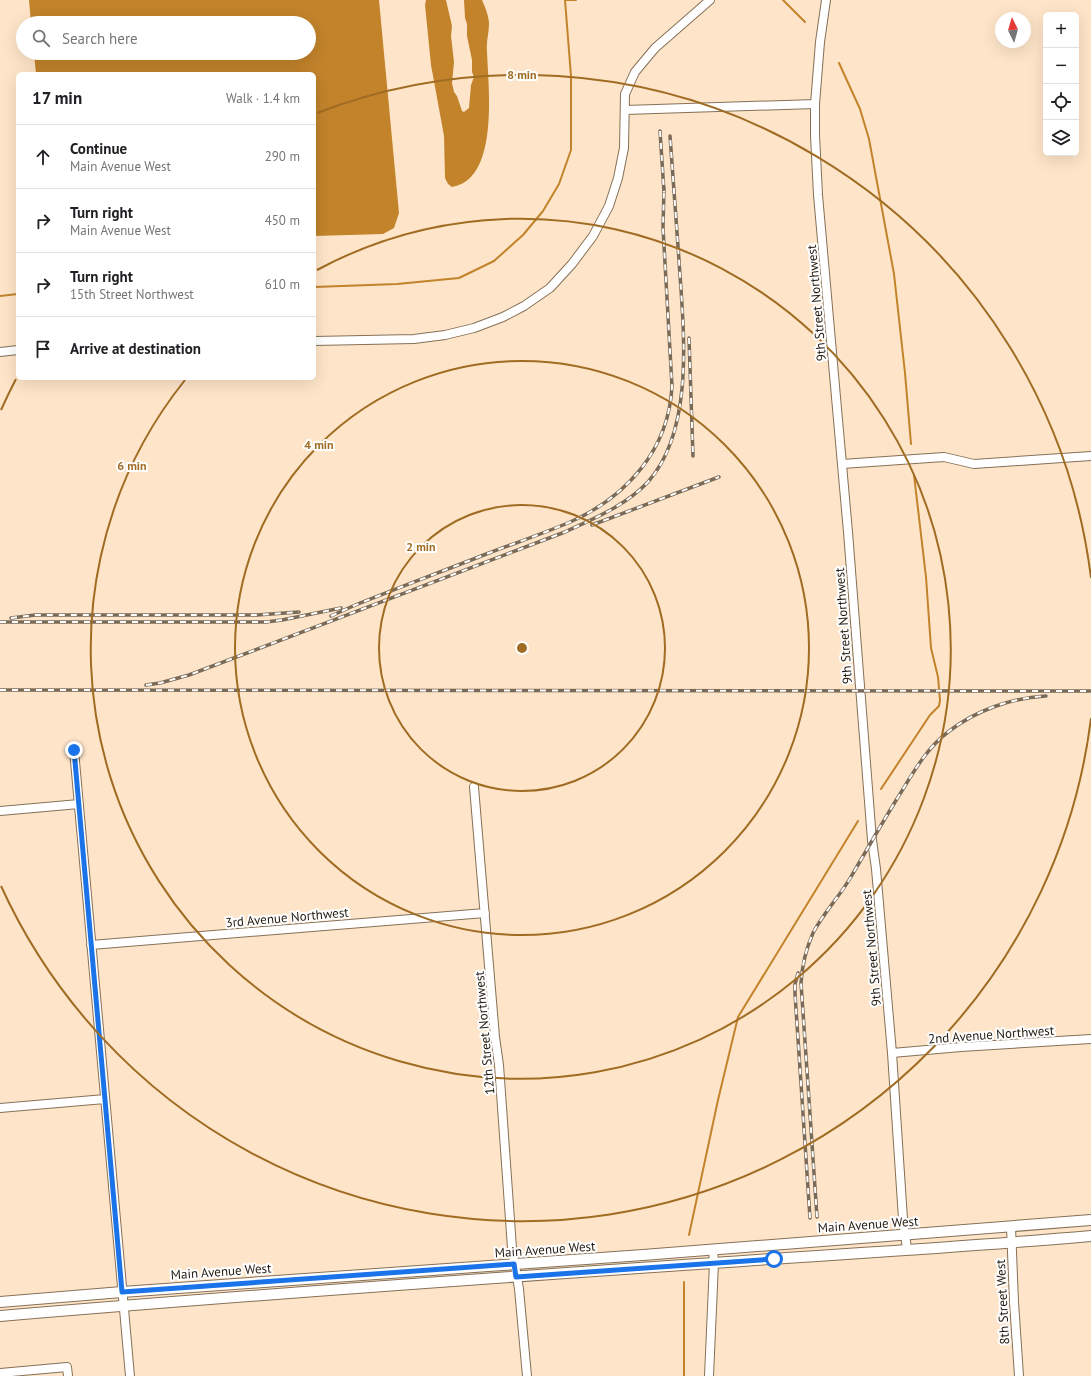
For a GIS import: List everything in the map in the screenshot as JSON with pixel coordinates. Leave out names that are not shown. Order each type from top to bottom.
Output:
[{"type":"main road","name":"Main Avenue West","points":[[0,1302],[1091,1220]]},
{"type":"main road","name":"Main Avenue West","points":[[0,1316],[1091,1236]]},
{"type":"street","points":[[316,341],[414,339],[446,335],[474,328],[503,317],[524,306],[550,288],[572,264],[593,236],[609,206],[618,178],[624,148],[626,94],[635,72],[655,48],[710,0]]},
{"type":"street","name":"9th Street Northwest","points":[[826,0],[820,42],[815,104],[818,195],[848,532],[872,840],[876,869],[892,1053],[907,1250]]},
{"type":"street","points":[[625,110],[815,104]]},
{"type":"street","points":[[0,352],[16,350]]},
{"type":"street","points":[[842,464],[944,457],[974,464],[1091,456]]},
{"type":"street","points":[[74,750],[130,1376]]},
{"type":"street","name":"12th Street Northwest","points":[[474,787],[495,1037],[499,1065],[514,1264],[519,1289],[527,1376]]},
{"type":"street","points":[[0,810],[79,804]]},
{"type":"street","name":"3rd Avenue Northwest","points":[[91,944],[485,913]]},
{"type":"street","name":"2nd Avenue Northwest","points":[[892,1053],[961,1047],[1091,1040]]},
{"type":"street","points":[[0,1108],[105,1099]]},
{"type":"street","name":"8th Street West","points":[[1011,1227],[1019,1376]]},
{"type":"street","points":[[709,1376],[714,1263],[713,1248]]},
{"type":"street","points":[[1,1374],[67,1367],[68,1376]]},
{"type":"shaded area","points":[[29,0],[379,0],[399,213],[394,228],[383,234],[316,236],[316,72],[36,72],[35,60],[316,60],[316,16],[30,16]]},
{"type":"shaded area","points":[[426,0],[446,0],[452,26],[451,36],[454,62],[452,83],[454,92],[457,96],[462,111],[464,112],[469,108],[471,85],[474,77],[467,36],[464,0],[482,0],[489,21],[487,48],[489,107],[488,129],[484,149],[478,167],[467,180],[452,187],[448,184],[445,178],[444,136],[431,65],[425,5]]},
{"type":"waterway","points":[[316,287],[397,284],[459,278],[494,261],[523,235],[543,211],[559,184],[571,150],[571,76],[565,0],[576,0]]},
{"type":"waterway","points":[[783,0],[805,22]]},
{"type":"waterway","points":[[839,63],[860,109],[869,139],[894,274],[911,444]]},
{"type":"waterway","points":[[0,296],[16,294]]},
{"type":"waterway","points":[[881,789],[930,715],[939,706],[940,700],[938,677],[931,648],[926,577],[914,475]]},
{"type":"waterway","points":[[689,1235],[718,1100],[738,1017],[858,821]]},
{"type":"waterway","points":[[684,1282],[684,1376]]},
{"type":"railway","points":[[660,131],[664,192]]},
{"type":"railway","points":[[146,685],[160,683],[189,675],[565,532],[620,505],[648,482],[663,460],[674,434],[680,405],[683,376],[683,315],[670,136]]},
{"type":"railway","points":[[331,616],[353,606],[568,523],[589,513],[608,500],[626,486],[641,469],[653,451],[663,431],[669,409],[672,386],[663,228],[664,187]]},
{"type":"railway","points":[[689,338],[693,456]]},
{"type":"railway","points":[[592,525],[719,477]]},
{"type":"railway","points":[[0,622],[266,622],[341,608]]},
{"type":"railway","points":[[11,618],[35,615],[257,615],[299,612]]},
{"type":"railway","points":[[0,690],[1091,691]]},
{"type":"railway","points":[[817,1217],[801,983],[802,970],[808,945],[813,933],[848,882],[916,768],[940,738],[959,724],[982,711],[1007,702],[1046,696]]},
{"type":"railway","points":[[798,973],[795,984],[795,994],[810,1218]]},
{"type":"route","points":[[74,750],[122,1292],[514,1264],[516,1277],[774,1259]]}]
